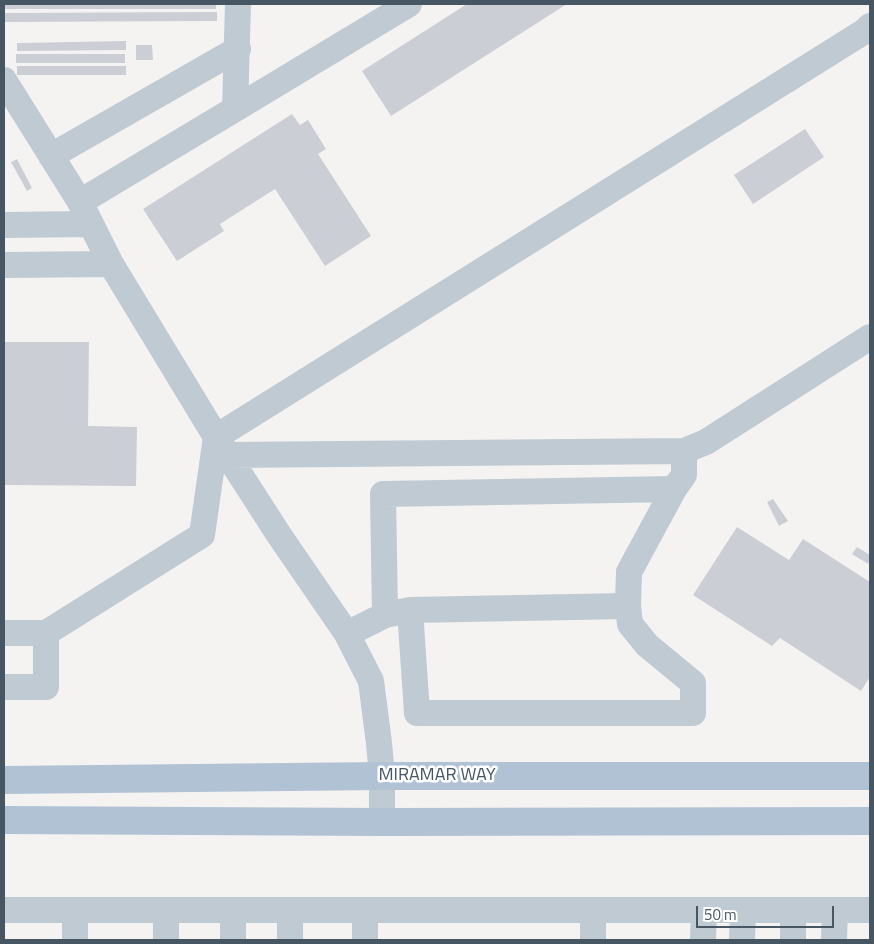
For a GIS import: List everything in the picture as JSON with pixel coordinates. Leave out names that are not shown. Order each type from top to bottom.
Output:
[{"type":"main road","name":"MIRAMAR WAY","points":[[4,780],[382,776],[870,776]]},
{"type":"main road","points":[[4,820],[382,822],[870,821]]},
{"type":"lane","points":[[235,109],[238,4]]},
{"type":"lane","points":[[4,225],[86,213],[235,109],[409,4]]},
{"type":"lane","points":[[4,633],[46,633],[202,535],[222,446],[866,31],[870,26]]},
{"type":"lane","points":[[51,156],[238,49]]},
{"type":"lane","points":[[4,80],[86,213],[111,264],[222,446],[346,634],[372,681],[382,776],[382,822]]},
{"type":"lane","points":[[4,265],[111,264]]},
{"type":"lane","points":[[222,446],[684,451],[706,442],[870,337]]},
{"type":"lane","points":[[410,610],[416,713],[693,713],[693,683],[646,645],[630,624],[628,606],[629,572],[674,489],[684,475],[684,451]]},
{"type":"lane","points":[[385,615],[383,494],[674,489]]},
{"type":"lane","points":[[346,634],[385,615],[410,610],[628,606]]},
{"type":"lane","points":[[4,687],[46,687],[46,633]]},
{"type":"lane","points":[[4,910],[870,910]]},
{"type":"lane","points":[[75,910],[75,940]]},
{"type":"lane","points":[[166,910],[166,940]]},
{"type":"lane","points":[[233,910],[234,940]]},
{"type":"lane","points":[[290,910],[290,940]]},
{"type":"lane","points":[[365,910],[365,940]]},
{"type":"lane","points":[[593,910],[593,940]]},
{"type":"lane","points":[[703,940],[704,910]]},
{"type":"lane","points":[[742,940],[743,910]]},
{"type":"lane","points":[[793,910],[793,940]]},
{"type":"lane","points":[[834,940],[835,910]]},
{"type":"building","points":[[4,4],[216,4],[216,9],[4,9]]},
{"type":"building","points":[[467,4],[567,4],[391,116],[362,71]]},
{"type":"building","points":[[217,12],[217,21],[4,22],[4,13]]},
{"type":"building","points":[[126,41],[126,50],[17,51],[17,43]]},
{"type":"building","points":[[136,45],[152,45],[153,60],[136,60]]},
{"type":"building","points":[[16,54],[125,54],[125,63],[16,63]]},
{"type":"building","points":[[17,66],[126,66],[126,75],[17,75]]},
{"type":"building","points":[[292,114],[300,125],[308,120],[326,149],[318,154],[371,236],[325,266],[275,189],[220,224],[224,231],[177,261],[143,209]]},
{"type":"building","points":[[805,129],[824,157],[753,204],[734,175]]},
{"type":"building","points":[[17,159],[32,188],[27,191],[11,162]]},
{"type":"building","points":[[4,342],[89,342],[88,426],[137,427],[136,486],[4,485]]},
{"type":"building","points":[[773,499],[788,521],[779,526],[767,502]]},
{"type":"building","points":[[737,527],[789,560],[803,539],[870,582],[870,677],[861,691],[780,638],[772,646],[693,595]]},
{"type":"building","points":[[857,547],[870,555],[868,564],[852,554]]}]
